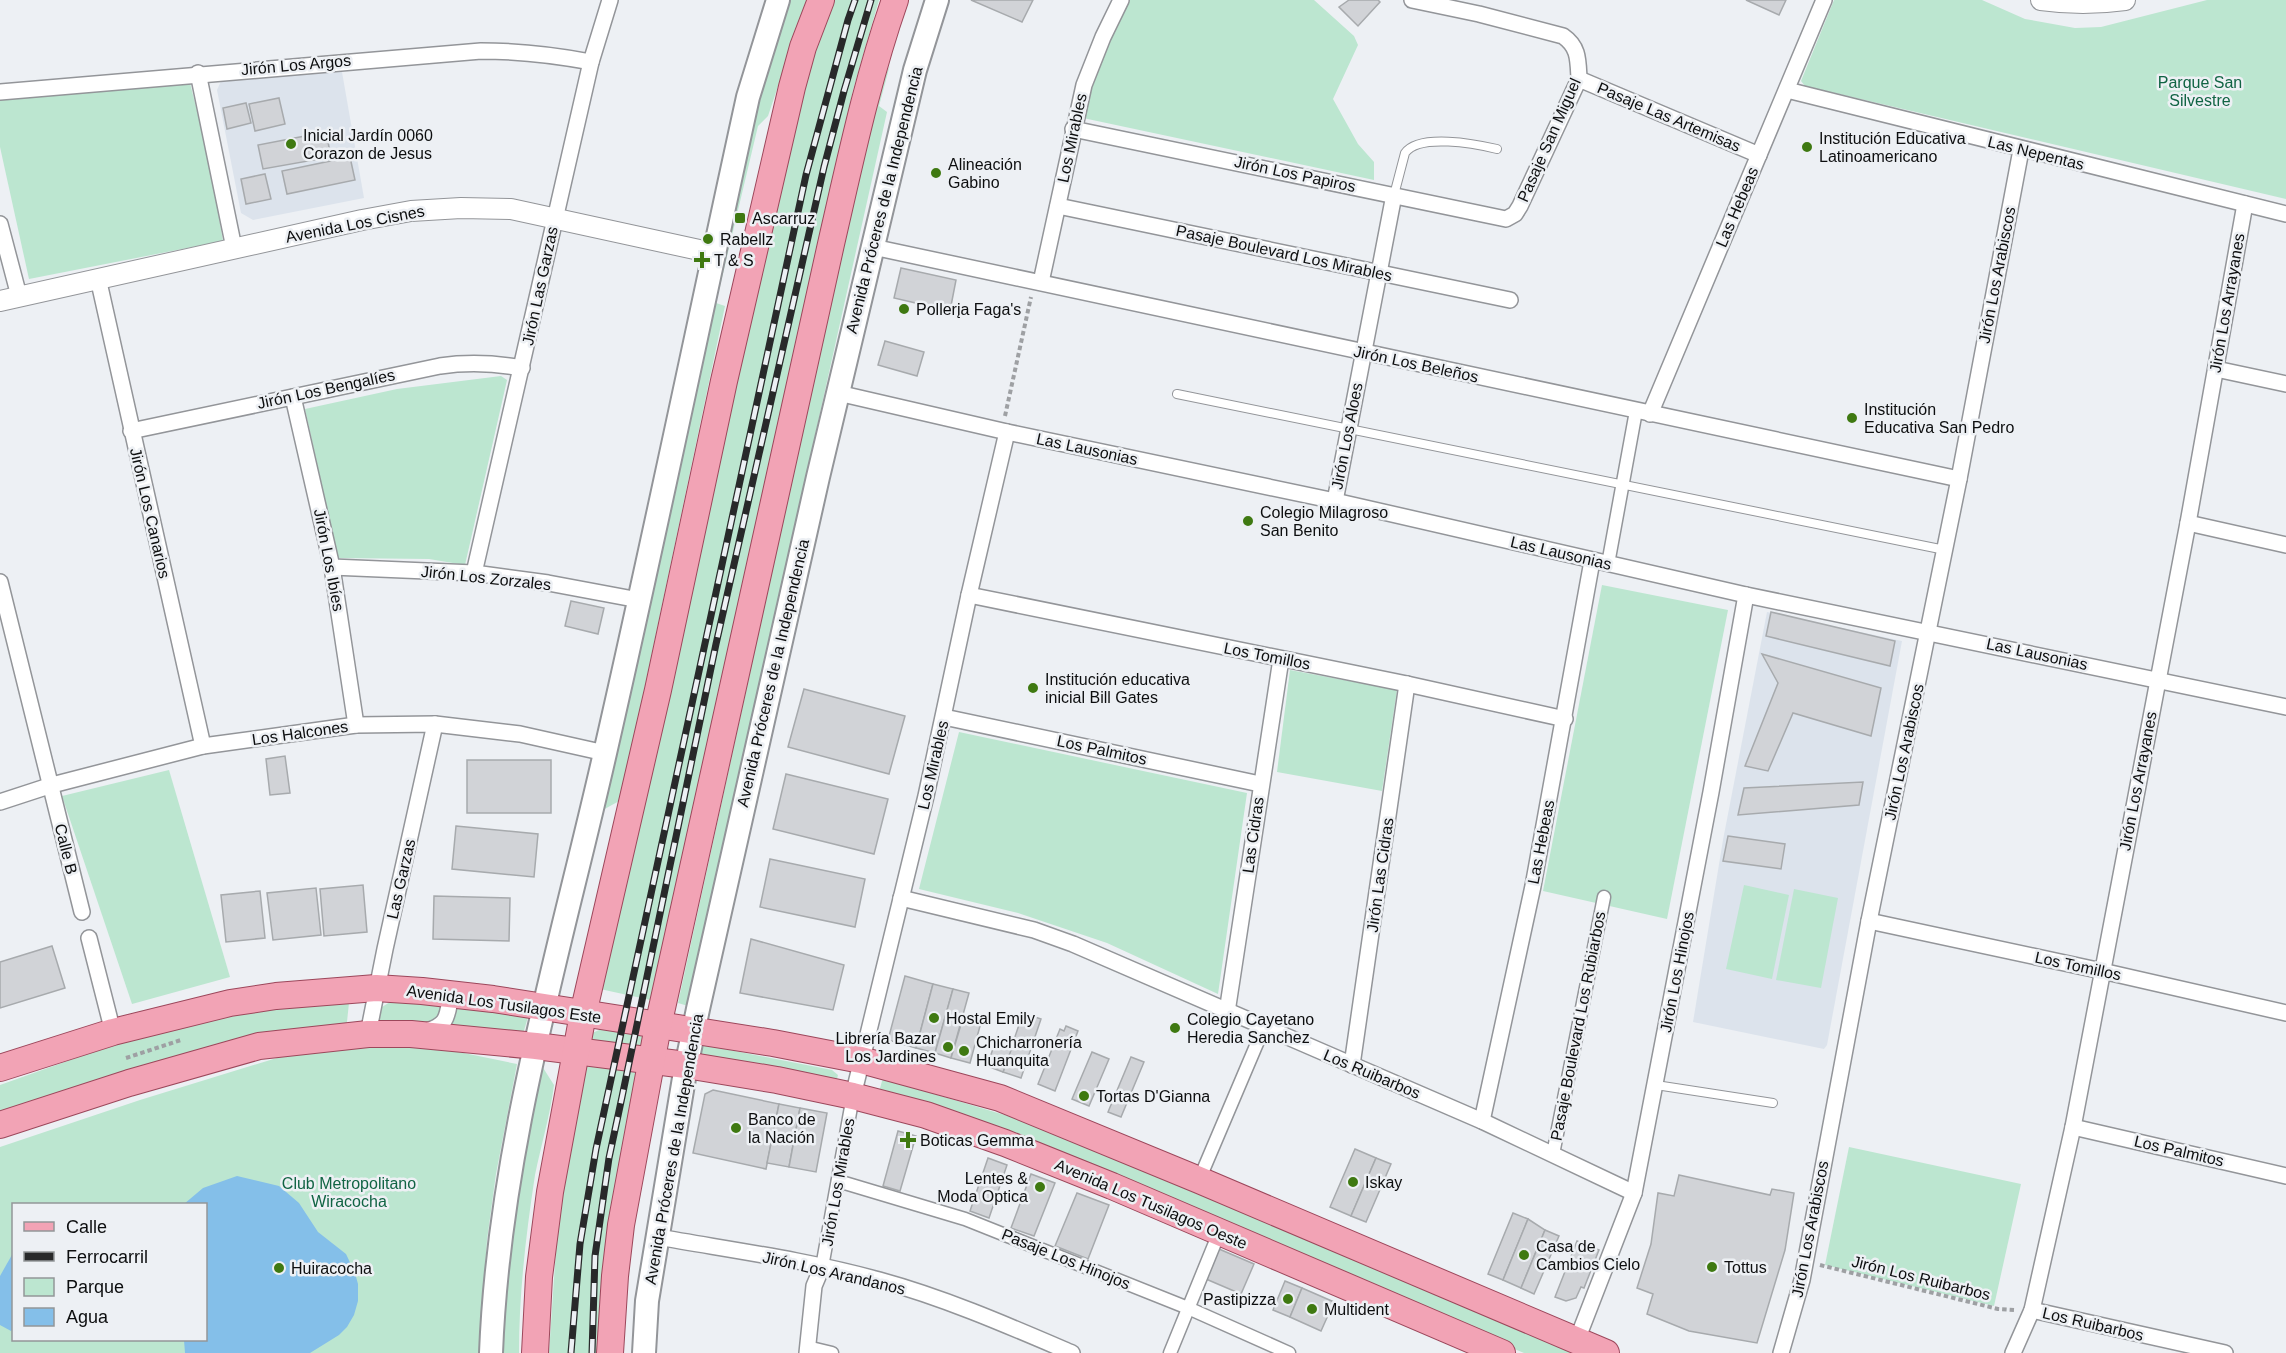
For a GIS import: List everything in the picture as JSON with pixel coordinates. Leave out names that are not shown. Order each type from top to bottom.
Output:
[{"type":"main road","points":[[491,1353],[496,1268],[520,1118],[605,753],[748,98],[778,0]]},
{"type":"main road","points":[[534,1353],[539,1277],[550,1192],[583,1014],[658,690],[721,392],[792,87],[803,47],[821,0]]},
{"type":"main road","points":[[610,1353],[621,1225],[658,1026],[860,119],[882,36],[895,0]]},
{"type":"main road","name":"Avenida Próceres de la Independencia","points":[[644,1353],[647,1301],[693,1032],[818,477],[915,70],[937,0]]},
{"type":"main road","name":"Avenida Los Tusilagos Este","points":[[0,1068],[113,1032],[183,1013],[276,996],[376,988],[451,994],[693,1032]]},
{"type":"main road","points":[[693,1032],[773,1043],[861,1060],[1000,1098],[1606,1353]]},
{"type":"main road","points":[[0,1125],[129,1083],[259,1046],[368,1034],[411,1034],[576,1050]]},
{"type":"main road","name":"Avenida Los Tusilagos Oeste","points":[[576,1050],[777,1080],[853,1096],[926,1115],[1005,1143],[1112,1186],[1502,1353]]},
{"type":"street","name":"Jirón Las Garzas","points":[[474,573],[591,62],[610,0]]},
{"type":"street","name":"Los Mirables","points":[[1038,281],[1058,206],[1083,85],[1121,0]]},
{"type":"street","name":"Pasaje San Miguel","points":[[1412,0],[1479,14],[1563,36],[1573,43],[1578,56],[1579,79],[1515,214]]},
{"type":"street","name":"Las Hebeas","points":[[1643,412],[1759,155],[1824,0]]},
{"type":"street","points":[[2041,0],[2067,4],[2125,0]]},
{"type":"street","name":"Jirón Los Argos","points":[[0,92],[198,73],[481,51],[515,51],[591,62]]},
{"type":"street","points":[[198,73],[234,248]]},
{"type":"street","name":"Pasaje Las Artemisas","points":[[1579,79],[1759,155]]},
{"type":"street","name":"Las Nepentas","points":[[1786,90],[2286,214]]},
{"type":"street","name":"Jirón Los Papiros","points":[[1073,129],[1506,219],[1515,214]]},
{"type":"street","name":"Jirón Los Arabiscos","points":[[1781,1353],[1802,1280],[1869,921],[1929,632],[2021,150]]},
{"type":"street","name":"Jirón Los Aloes","points":[[1335,501],[1394,195]]},
{"type":"street","name":"Jirón Los Arrayanes","points":[[2013,1353],[2032,1310],[2073,1127],[2245,204]]},
{"type":"street","name":"Pasaje Boulevard Los Mirables","points":[[1058,206],[1510,300]]},
{"type":"street","name":"Avenida Los Cisnes","points":[[0,301],[411,211],[461,208],[511,209],[713,253]]},
{"type":"street","points":[[0,224],[19,296]]},
{"type":"street","name":"Jirón Los Beleños","points":[[873,248],[1038,281],[1959,479]]},
{"type":"street","name":"Jirón Los Canarios","points":[[98,278],[203,746]]},
{"type":"street","name":"Jirón Los Bengalíes","points":[[131,430],[398,374],[464,363],[492,363],[522,368]]},
{"type":"street","points":[[2216,369],[2286,384]]},
{"type":"street","name":"Las Lausonias","points":[[838,393],[1004,432],[1335,501],[1746,595],[2286,707]]},
{"type":"street","name":"Jirón Los Ibíes","points":[[294,397],[332,567],[356,725]]},
{"type":"street","points":[[1608,564],[1623,484],[1643,412]]},
{"type":"street","name":"Los Mirables","points":[[853,1096],[944,717],[1004,432]]},
{"type":"street","points":[[2187,523],[2286,545]]},
{"type":"street","name":"Las Hebeas","points":[[1482,1122],[1533,886],[1592,561]]},
{"type":"street","name":"Jirón Los Zorzales","points":[[332,567],[474,573],[548,583],[639,600]]},
{"type":"street","name":"Calle B","points":[[0,582],[7,641],[52,785],[82,912]]},
{"type":"street","name":"Los Tomillos","points":[[969,595],[1407,684],[1565,719]]},
{"type":"street","name":"Jirón Los Hinojos","points":[[1577,1340],[1634,1193],[1746,595]]},
{"type":"street","name":"Las Cidras","points":[[1227,1012],[1260,784],[1281,659]]},
{"type":"street","name":"Jirón Las Cidras","points":[[1352,1065],[1407,684]]},
{"type":"street","name":"Los Palmitos","points":[[944,717],[1260,784]]},
{"type":"street","name":"Los Halcones","points":[[0,802],[52,785],[203,746],[356,725],[435,724],[520,734],[605,753]]},
{"type":"street","name":"Las Garzas","points":[[368,1034],[376,988],[435,724]]},
{"type":"street","name":"Pasaje Boulevard Los Rubiarbos","points":[[1553,1154],[1604,897]]},
{"type":"street","name":"Los Ruibarbos","points":[[901,898],[1034,930],[1073,944],[1482,1122],[1634,1193]]},
{"type":"street","name":"Los Tomillos","points":[[1869,921],[2285,1008]]},
{"type":"street","points":[[89,938],[113,1032]]},
{"type":"street","points":[[411,1034],[442,1025],[446,1020],[451,994]]},
{"type":"street","points":[[1199,1180],[1264,1027]]},
{"type":"street","name":"Jirón Los Mirables","points":[[822,1267],[853,1096]]},
{"type":"street","name":"Los Palmitos","points":[[2073,1127],[2286,1176]]},
{"type":"street","name":"Pasaje Los Hinojos","points":[[838,1181],[965,1219],[1188,1308],[1288,1353]]},
{"type":"street","points":[[1170,1353],[1219,1233]]},
{"type":"street","name":"Jirón Los Arandanos","points":[[658,1237],[822,1267],[879,1280],[948,1303],[1072,1353]]},
{"type":"street","points":[[822,1267],[814,1286],[807,1350],[832,1353]]},
{"type":"street","name":"Los Ruibarbos","points":[[2032,1310],[2225,1353]]},
{"type":"lane","points":[[1394,195],[1408,148],[1422,143],[1469,143],[1497,149]]},
{"type":"lane","points":[[1177,394],[1945,550]]},
{"type":"lane","points":[[1656,1085],[1773,1103]]},
{"type":"path","points":[[1004,432],[1038,281]]},
{"type":"path","name":"Jirón Los Ruibarbos","points":[[1805,1261],[1998,1309],[2032,1310]]},
{"type":"shaded area","name":"Inicial Jardín 0060 Corazon de Jesus","points":[[342,72],[364,198],[253,220],[241,213],[217,90],[222,79]]},
{"type":"shaded area","points":[[1767,612],[1902,641],[1827,1045],[1824,1049],[1693,1022],[1723,840]]},
{"type":"green space","points":[[787,0],[807,0],[768,116],[758,126],[716,303],[725,306],[621,800],[601,811],[749,128]]},
{"type":"green space","points":[[833,0],[879,0],[853,90],[655,1001],[600,989],[802,90]]},
{"type":"green space","points":[[1130,0],[1314,0],[1354,36],[1358,45],[1333,99],[1358,144],[1374,162],[1374,180],[1083,118],[1103,58]]},
{"type":"green space","name":"Parque San Silvestre","points":[[1834,0],[1982,0],[2025,19],[2075,28],[2101,27],[2207,0],[2286,0],[2286,199],[1805,86],[1801,81]]},
{"type":"green space","points":[[890,65],[879,106],[887,112],[688,1006],[678,1003],[874,103]]},
{"type":"green space","points":[[189,79],[209,159],[223,241],[29,279],[0,147],[0,99]]},
{"type":"green space","points":[[501,376],[507,380],[465,565],[429,559],[338,558],[305,409],[397,389]]},
{"type":"green space","points":[[1602,585],[1728,610],[1667,919],[1543,891]]},
{"type":"green space","points":[[1290,670],[1397,690],[1382,791],[1277,772]]},
{"type":"green space","points":[[959,732],[1247,793],[1218,994],[1107,943],[1018,913],[919,889]]},
{"type":"green space","points":[[169,770],[230,977],[132,1004],[62,796]]},
{"type":"green space","points":[[1744,885],[1789,895],[1772,979],[1726,969]]},
{"type":"green space","points":[[1794,889],[1838,898],[1821,988],[1776,980]]},
{"type":"green space","points":[[390,1002],[443,1003],[528,1017],[523,1034],[379,1022],[382,1007]]},
{"type":"green space","points":[[317,1003],[349,1003],[346,1031],[0,1116],[0,1085],[132,1038],[233,1012]]},
{"type":"green space","points":[[604,1028],[642,1035],[648,1040],[647,1047],[590,1044],[592,1033]]},
{"type":"green space","points":[[704,1045],[832,1070],[838,1075],[836,1083],[700,1056]]},
{"type":"green space","name":"Club Metropolitano Wiracocha","points":[[404,1046],[459,1052],[517,1064],[496,1174],[487,1240],[479,1353],[0,1353],[0,1147],[140,1100],[280,1057],[341,1047]]},
{"type":"green space","points":[[540,1063],[554,1085],[535,1175],[529,1219],[522,1286],[519,1353],[497,1353],[502,1274]]},
{"type":"green space","points":[[584,1064],[637,1073],[601,1353],[549,1353],[558,1219]]},
{"type":"green space","points":[[884,1079],[1018,1119],[1577,1353],[1524,1353],[1049,1154],[879,1092]]},
{"type":"green space","points":[[1849,1147],[2021,1184],[1994,1306],[1825,1265]]},
{"type":"water","name":"Huiracocha","points":[[237,1176],[279,1186],[299,1203],[318,1232],[346,1254],[355,1273],[358,1284],[358,1301],[354,1315],[339,1335],[310,1353],[185,1353],[184,1341],[207,1341],[207,1203],[185,1203],[203,1188]]},
{"type":"water","points":[[12,1255],[11,1331],[0,1325],[0,1276]]},
{"type":"building","points":[[971,0],[1033,0],[1022,22]]},
{"type":"building","points":[[1349,0],[1378,0],[1380,2],[1358,26],[1339,7]]},
{"type":"building","points":[[1746,0],[1786,0],[1779,15]]},
{"type":"building","points":[[279,98],[285,124],[255,131],[249,104]]},
{"type":"building","points":[[246,103],[251,123],[227,129],[223,108]]},
{"type":"building","points":[[326,132],[331,157],[263,169],[258,145]]},
{"type":"building","points":[[350,157],[355,180],[287,194],[282,171]]},
{"type":"building","points":[[265,174],[271,199],[246,204],[241,179]]},
{"type":"building","points":[[901,268],[956,280],[950,311],[894,298]]},
{"type":"building","points":[[885,341],[924,352],[917,376],[878,365]]},
{"type":"building","points":[[571,601],[604,608],[598,634],[565,626]]},
{"type":"building","points":[[1771,612],[1895,641],[1890,666],[1766,636]]},
{"type":"building","points":[[1762,654],[1881,688],[1871,736],[1793,713],[1768,771],[1745,766],[1778,683]]},
{"type":"building","points":[[804,689],[905,716],[889,774],[788,747]]},
{"type":"building","points":[[285,756],[290,793],[270,795],[266,759]]},
{"type":"building","points":[[467,760],[551,760],[551,813],[467,813]]},
{"type":"building","points":[[786,774],[888,799],[874,854],[773,829]]},
{"type":"building","points":[[1863,782],[1859,805],[1738,815],[1744,788]]},
{"type":"building","points":[[456,826],[538,834],[534,877],[452,869]]},
{"type":"building","points":[[1728,836],[1785,844],[1781,869],[1723,861]]},
{"type":"building","points":[[770,859],[865,879],[855,927],[760,907]]},
{"type":"building","points":[[363,885],[367,932],[324,936],[320,889]]},
{"type":"building","points":[[316,888],[321,935],[273,940],[267,893]]},
{"type":"building","points":[[260,891],[265,938],[226,942],[221,895]]},
{"type":"building","points":[[434,896],[510,898],[509,941],[433,939]]},
{"type":"building","points":[[751,939],[844,965],[833,1010],[740,993]]},
{"type":"building","points":[[52,946],[65,988],[0,1008],[0,962]]},
{"type":"building","points":[[905,976],[933,984],[916,1048],[888,1040]]},
{"type":"building","name":"Hostal Emily","points":[[933,984],[953,989],[935,1053],[916,1048]]},
{"type":"building","points":[[953,989],[969,993],[951,1058],[935,1053]]},
{"type":"building","points":[[1023,1013],[1041,1019],[1021,1078],[1003,1072]]},
{"type":"building","points":[[962,1021],[980,1026],[970,1063],[951,1058]]},
{"type":"building","points":[[1066,1026],[1078,1031],[1055,1091],[1038,1084],[1060,1029],[1064,1031]]},
{"type":"building","points":[[996,1040],[1013,1045],[1003,1072],[987,1066]]},
{"type":"building","points":[[1092,1052],[1109,1059],[1089,1106],[1072,1099]]},
{"type":"building","points":[[1131,1057],[1144,1062],[1121,1117],[1108,1112]]},
{"type":"building","name":"Banco de la Nación","points":[[713,1090],[779,1104],[766,1169],[693,1153],[705,1094]]},
{"type":"building","points":[[779,1104],[800,1108],[789,1167],[767,1163]]},
{"type":"building","points":[[800,1108],[827,1113],[816,1172],[789,1167]]},
{"type":"building","points":[[898,1131],[916,1136],[900,1191],[883,1186]]},
{"type":"building","name":"Iskay","points":[[1355,1149],[1376,1158],[1351,1216],[1330,1207]]},
{"type":"building","points":[[988,1158],[1007,1165],[989,1218],[970,1211]]},
{"type":"building","points":[[1376,1158],[1391,1164],[1366,1222],[1351,1216]]},
{"type":"building","points":[[1031,1174],[1055,1183],[1034,1236],[1011,1228]]},
{"type":"building","name":"Tottus","points":[[1679,1175],[1770,1195],[1772,1189],[1794,1193],[1785,1250],[1757,1343],[1689,1331],[1647,1314],[1653,1294],[1637,1288],[1651,1244],[1658,1193],[1674,1196]]},
{"type":"building","points":[[1077,1193],[1109,1205],[1088,1259],[1055,1246]]},
{"type":"building","points":[[1513,1213],[1528,1219],[1503,1280],[1488,1274]]},
{"type":"building","name":"Casa de Cambios Cielo","points":[[1528,1219],[1545,1230],[1521,1288],[1503,1280]]},
{"type":"building","points":[[1545,1230],[1559,1236],[1534,1294],[1521,1288]]},
{"type":"building","points":[[1577,1241],[1599,1250],[1584,1288],[1581,1287],[1576,1298],[1566,1301],[1555,1297]]},
{"type":"building","points":[[1219,1249],[1254,1264],[1241,1294],[1206,1279]]},
{"type":"building","name":"Pastipizza","points":[[1285,1281],[1302,1288],[1290,1317],[1273,1310]]},
{"type":"building","name":"Multident","points":[[1302,1288],[1334,1302],[1321,1331],[1290,1317]]},
{"type":"railway","points":[[571,1353],[580,1244],[596,1149],[806,175],[855,0]]},
{"type":"railway","points":[[592,1353],[595,1256],[609,1158],[716,644],[824,167],[871,0]]},
{"type":"place","name":"Inicial Jardín 0060 Corazon de Jesus","points":[[291,144]]},
{"type":"place","name":"Institución Educativa Latinoamericano","points":[[1807,147]]},
{"type":"place","name":"Alineación Gabino","points":[[936,173]]},
{"type":"place","name":"Ascarruz","points":[[740,218]]},
{"type":"place","name":"Rabellz","points":[[708,239]]},
{"type":"place","name":"T & S","points":[[702,260]]},
{"type":"place","name":"Pollerįa Faga's","points":[[904,309]]},
{"type":"place","name":"Institución Educativa San Pedro","points":[[1852,418]]},
{"type":"place","name":"Colegio Milagroso San Benito","points":[[1248,521]]},
{"type":"place","name":"Institución educativa inicial Bill Gates","points":[[1033,688]]},
{"type":"place","name":"Hostal Emily","points":[[934,1018]]},
{"type":"place","name":"Colegio Cayetano Heredia Sanchez","points":[[1175,1028]]},
{"type":"place","name":"Librería Bazar Los Jardines","points":[[948,1047]]},
{"type":"place","name":"Chicharronería Huanquita","points":[[964,1051]]},
{"type":"place","name":"Tortas D'Gianna","points":[[1084,1096]]},
{"type":"place","name":"Banco de la Nación","points":[[736,1128]]},
{"type":"place","name":"Boticas Gemma","points":[[908,1140]]},
{"type":"place","name":"Iskay","points":[[1353,1182]]},
{"type":"place","name":"Lentes & Moda Optica","points":[[1040,1187]]},
{"type":"place","name":"Casa de Cambios Cielo","points":[[1524,1255]]},
{"type":"place","name":"Tottus","points":[[1712,1267]]},
{"type":"place","name":"Huiracocha","points":[[279,1268]]},
{"type":"place","name":"Pastipizza","points":[[1288,1299]]},
{"type":"place","name":"Multident","points":[[1312,1309]]}]
